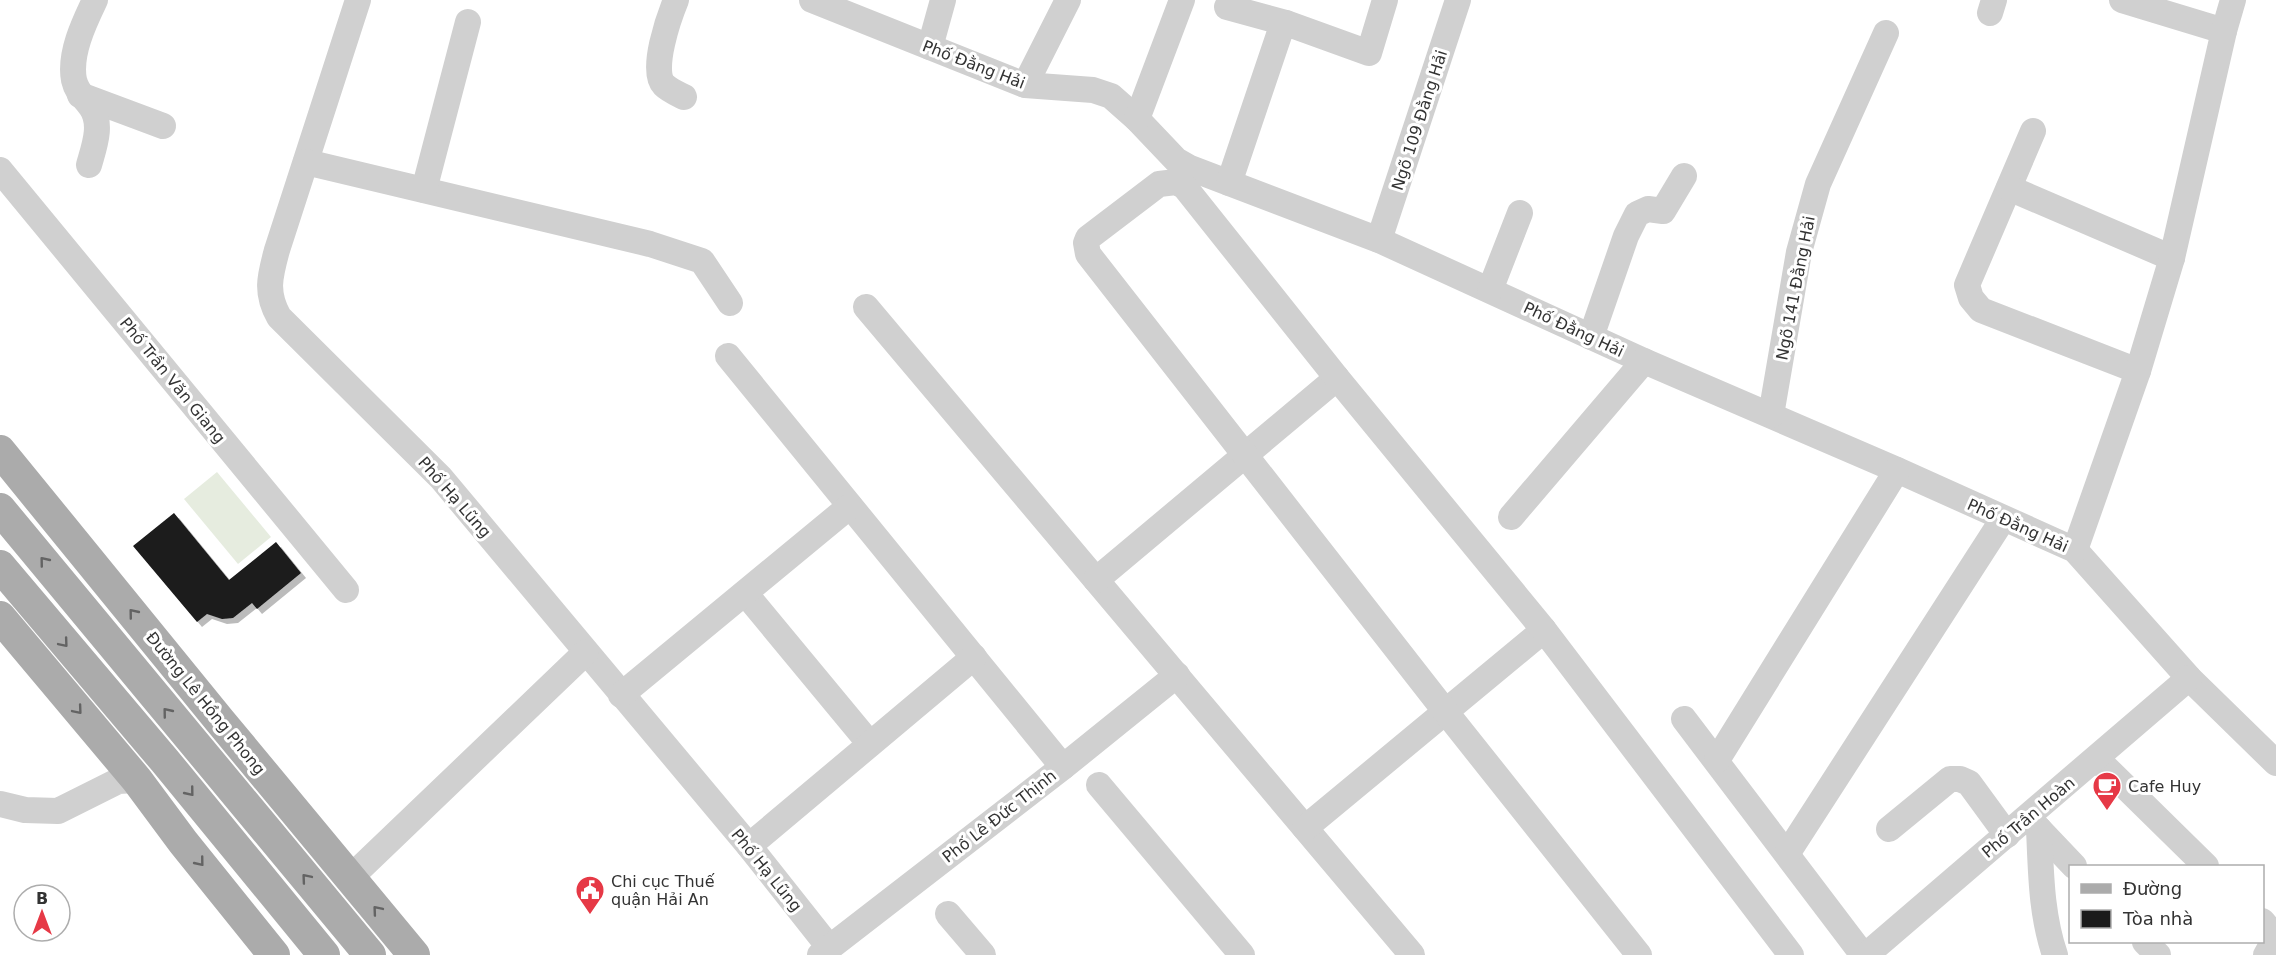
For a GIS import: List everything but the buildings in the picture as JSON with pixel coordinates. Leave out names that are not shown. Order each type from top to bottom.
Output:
[{"type":"main road","name":"Đường Lê Hồng Phong","points":[[0,451],[414,955]]},
{"type":"main road","points":[[0,508],[191,742],[370,955]]},
{"type":"main road","points":[[0,566],[165,761],[324,955]]},
{"type":"main road","points":[[0,617],[137,780],[183,842],[274,955]]},
{"type":"main road","points":[[137,780],[220,721]]},
{"type":"street","points":[[90,165],[95,143],[96,120],[90,106],[80,95],[74,78],[74,68],[78,43],[95,0]]},
{"type":"street","points":[[676,0],[658,62],[658,75],[664,86],[684,97]]},
{"type":"street","name":"Phố Đằng Hải","points":[[812,0],[1025,85],[1093,90],[1111,96],[1137,119],[1176,160],[1190,168],[1379,240],[1644,362],[1771,415],[2075,550],[2189,678],[2276,763]]},
{"type":"street","points":[[930,47],[943,0]]},
{"type":"street","points":[[1025,85],[1068,0]]},
{"type":"street","points":[[1137,119],[1182,0]]},
{"type":"street","points":[[1227,7],[1286,23],[1369,53],[1385,0]]},
{"type":"street","name":"Ngõ 109 Đằng Hải","points":[[1379,240],[1458,0]]},
{"type":"street","points":[[2122,0],[2224,31]]},
{"type":"street","points":[[2075,550],[2138,371],[2172,258],[2233,0]]},
{"type":"street","name":"Phố Hạ Lũng","points":[[352,2],[270,279],[271,302],[279,317],[441,478],[749,846],[824,951]]},
{"type":"street","points":[[424,190],[468,22]]},
{"type":"street","points":[[1229,183],[1280,32],[1286,23]]},
{"type":"street","name":"Ngõ 141 Đằng Hải","points":[[1771,415],[1799,252],[1818,184],[1886,33]]},
{"type":"street","points":[[80,95],[163,126]]},
{"type":"street","points":[[2033,131],[1967,285],[1971,298],[1981,310],[2138,371]]},
{"type":"street","points":[[306,162],[650,244],[702,261],[730,303]]},
{"type":"street","name":"Phố Trần Văn Giang","points":[[0,170],[345,590]]},
{"type":"street","points":[[1592,337],[1626,236],[1637,214],[1648,209],[1663,211],[1684,176]]},
{"type":"street","points":[[1639,955],[1444,711],[1089,254],[1086,243],[1088,238],[1159,184],[1176,182],[1184,186],[1336,378],[1544,630],[1791,955]]},
{"type":"street","points":[[2009,188],[2172,258]]},
{"type":"street","points":[[1490,290],[1520,213]]},
{"type":"street","points":[[866,307],[1412,955]]},
{"type":"street","points":[[728,356],[1063,768]]},
{"type":"street","points":[[1511,517],[1644,362]]},
{"type":"street","points":[[1096,580],[1336,378]]},
{"type":"street","points":[[1717,760],[1897,470]]},
{"type":"street","points":[[621,695],[850,506]]},
{"type":"street","points":[[1787,854],[2003,519]]},
{"type":"street","points":[[745,593],[870,744]]},
{"type":"street","points":[[1305,828],[1544,630]]},
{"type":"street","points":[[350,878],[586,652]]},
{"type":"street","points":[[749,846],[974,657]]},
{"type":"street","name":"Phố Lê Đức Thịnh","points":[[824,951],[1063,768],[1177,675]]},
{"type":"street","name":"Phố Trần Hoàn","points":[[1865,955],[2007,835],[2033,823],[2097,759],[2189,678]]},
{"type":"street","points":[[1684,718],[1865,955]]},
{"type":"street","points":[[2097,759],[2204,865]]},
{"type":"street","points":[[1889,829],[1950,779],[1960,779],[1969,783],[2007,835]]},
{"type":"street","points":[[0,804],[25,810],[58,811],[118,781],[137,780]]},
{"type":"street","points":[[1099,785],[1242,955]]},
{"type":"street","points":[[2033,823],[2072,865]]},
{"type":"street","points":[[2033,823],[2042,899],[2055,955]]},
{"type":"street","points":[[948,914],[983,955]]},
{"type":"street","points":[[2264,923],[2269,928],[2271,939],[2269,952],[2266,955]]},
{"type":"street","points":[[2146,943],[2158,955]]},
{"type":"shaded area","points":[[217,472],[271,537],[238,564],[184,499]]},
{"type":"place","name":"Cafe Huy","points":[[2107,812]]},
{"type":"place","name":"Chi cục Thuế quận Hải An","points":[[590,916]]}]
